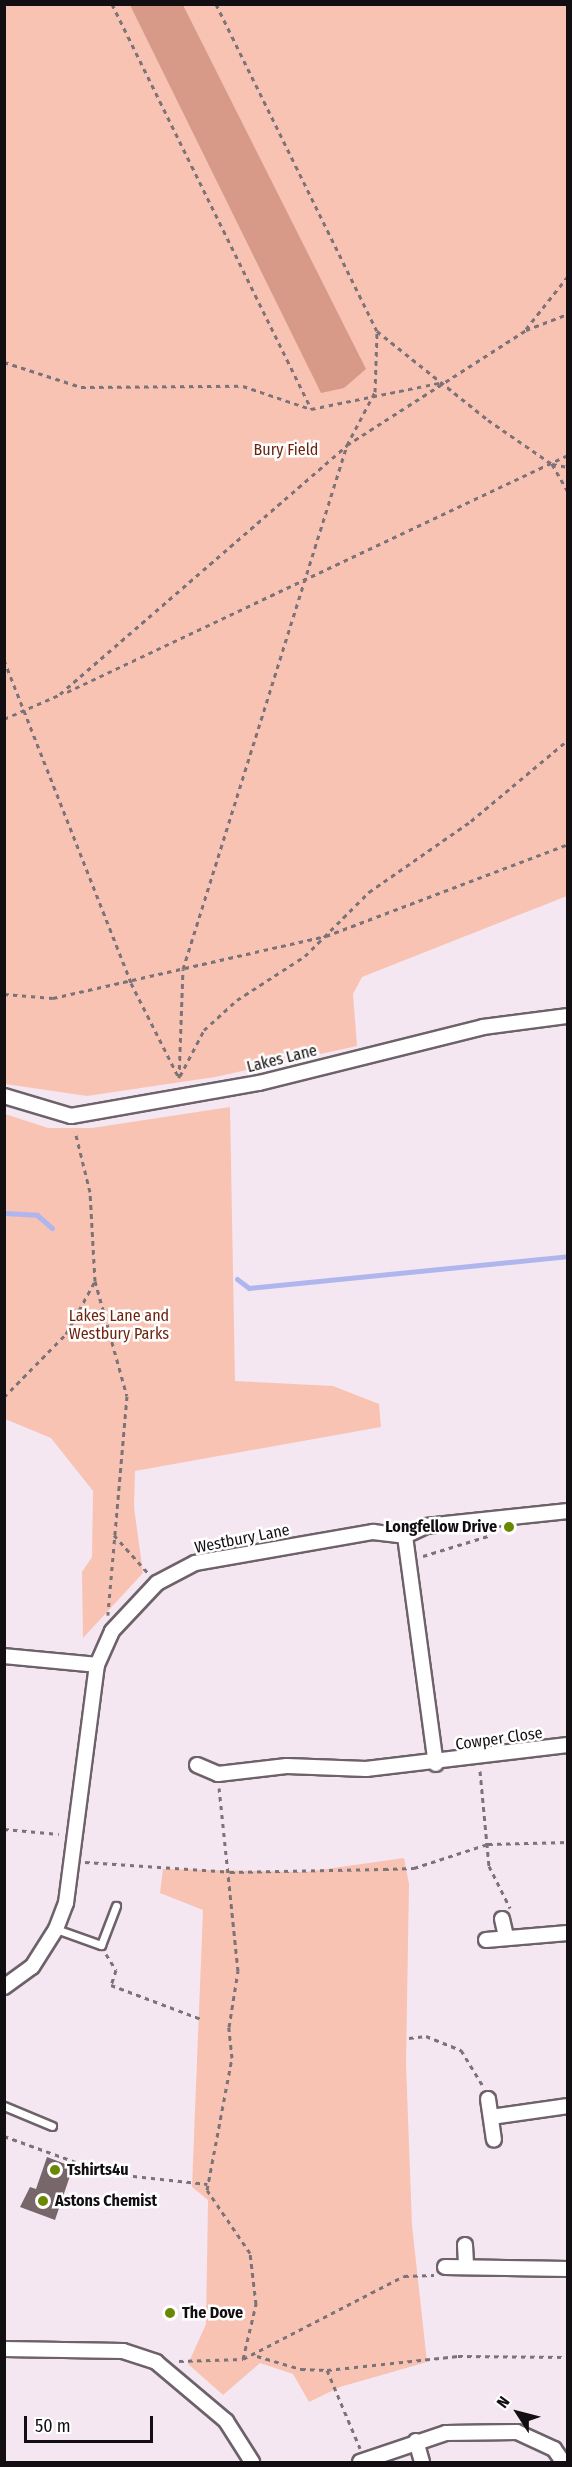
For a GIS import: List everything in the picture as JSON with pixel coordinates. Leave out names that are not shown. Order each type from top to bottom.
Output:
[{"type":"street","name":"Lakes Lane","points":[[4,1096],[71,1116],[259,1083],[404,1043],[567,1016]]},
{"type":"street","name":"Westbury Lane","points":[[4,1987],[32,1967],[56,1929],[72,1861],[97,1665],[112,1631],[157,1583],[195,1563],[373,1532],[405,1536],[426,1526],[567,1510]]},
{"type":"street","points":[[197,1765],[218,1774],[286,1766],[366,1769],[436,1764],[405,1536]]},
{"type":"street","points":[[4,1656],[97,1665]]},
{"type":"street","name":"Cowper Close","points":[[436,1764],[567,1745]]},
{"type":"street","points":[[502,1919],[506,1936]]},
{"type":"street","points":[[486,1940],[506,1936],[567,1933]]},
{"type":"street","points":[[488,2099],[494,2140]]},
{"type":"street","points":[[490,2117],[567,2106]]},
{"type":"street","points":[[465,2245],[466,2265]]},
{"type":"street","points":[[445,2267],[466,2265],[567,2269]]},
{"type":"street","points":[[4,2349],[123,2351],[156,2362],[226,2421],[252,2463]]},
{"type":"street","points":[[363,2461],[416,2441],[446,2433],[517,2432],[554,2449],[563,2463]]},
{"type":"street","points":[[416,2441],[422,2463]]},
{"type":"lane","points":[[56,1929],[101,1945],[116,1906]]},
{"type":"lane","points":[[4,2106],[52,2126]]},
{"type":"path","points":[[112,4],[311,409]]},
{"type":"path","points":[[216,4],[377,331],[552,464],[567,492]]},
{"type":"path","points":[[526,330],[567,276]]},
{"type":"path","points":[[60,694],[347,446],[442,382],[526,330],[567,314]]},
{"type":"path","points":[[177,1098],[183,969],[302,582],[347,446],[375,392],[377,331]]},
{"type":"path","points":[[4,362],[81,387],[243,386],[311,409],[375,392],[442,382]]},
{"type":"path","points":[[4,719],[302,582],[567,455]]},
{"type":"path","points":[[552,464],[567,467]]},
{"type":"path","points":[[4,660],[131,982],[179,1078]]},
{"type":"path","points":[[179,1078],[204,1030],[326,936],[369,892],[471,821],[567,740]]},
{"type":"path","points":[[4,994],[53,998],[326,936],[567,844]]},
{"type":"path","points":[[71,1116],[90,1192],[95,1281],[127,1396],[105,1605],[112,1631]]},
{"type":"path","points":[[4,1397],[66,1334],[95,1281]]},
{"type":"path","points":[[113,1535],[157,1583]]},
{"type":"path","points":[[408,1560],[492,1535]]},
{"type":"path","points":[[478,1759],[489,1866],[512,1905],[502,1919]]},
{"type":"path","points":[[218,1774],[230,1872],[238,1971],[229,2027],[232,2058],[207,2184],[216,2208],[250,2253],[256,2304],[243,2359]]},
{"type":"path","points":[[4,1829],[75,1834]]},
{"type":"path","points":[[72,1861],[230,1872],[414,1868],[488,1844],[567,1842]]},
{"type":"path","points":[[101,1945],[116,1970],[111,1985],[201,2019]]},
{"type":"path","points":[[410,2038],[426,2036],[461,2050],[488,2099]]},
{"type":"path","points":[[4,2136],[106,2173],[207,2184]]},
{"type":"path","points":[[156,2362],[243,2359],[256,2356],[404,2276],[436,2275],[445,2267]]},
{"type":"path","points":[[256,2356],[301,2369],[327,2370],[458,2356],[567,2357]]},
{"type":"path","points":[[327,2370],[363,2461]]},
{"type":"green space","name":"Bury Field","points":[[5,5],[567,5],[567,896],[362,977],[353,994],[357,1046],[215,1077],[87,1096],[5,1084]]},
{"type":"green space","name":"Lakes Lane and Westbury Parks","points":[[230,1107],[235,1381],[333,1386],[379,1404],[381,1427],[135,1471],[134,1507],[143,1573],[83,1638],[82,1572],[92,1557],[93,1491],[51,1438],[5,1419],[5,1114],[48,1128],[92,1128]]},
{"type":"green space","points":[[404,1858],[409,1884],[406,2064],[412,2225],[427,2362],[340,2387],[309,2402],[293,2374],[260,2363],[223,2395],[188,2364],[206,2324],[208,2200],[192,2187],[203,1910],[160,1893],[163,1869],[305,1872]]},
{"type":"shaded area","points":[[130,5],[183,5],[366,369],[344,388],[321,393]]},
{"type":"building","points":[[47,2157],[73,2167],[55,2220],[20,2207],[30,2187],[36,2189]]},
{"type":"waterway","points":[[4,1213],[37,1215],[52,1228]]},
{"type":"waterway","points":[[237,1279],[249,1288],[568,1256]]},
{"type":"place","name":"Longfellow Drive","points":[[509,1527]]},
{"type":"place","name":"Tshirts4u","points":[[55,2170]]},
{"type":"place","name":"Astons Chemist","points":[[43,2201]]},
{"type":"place","name":"The Dove","points":[[170,2313]]}]
